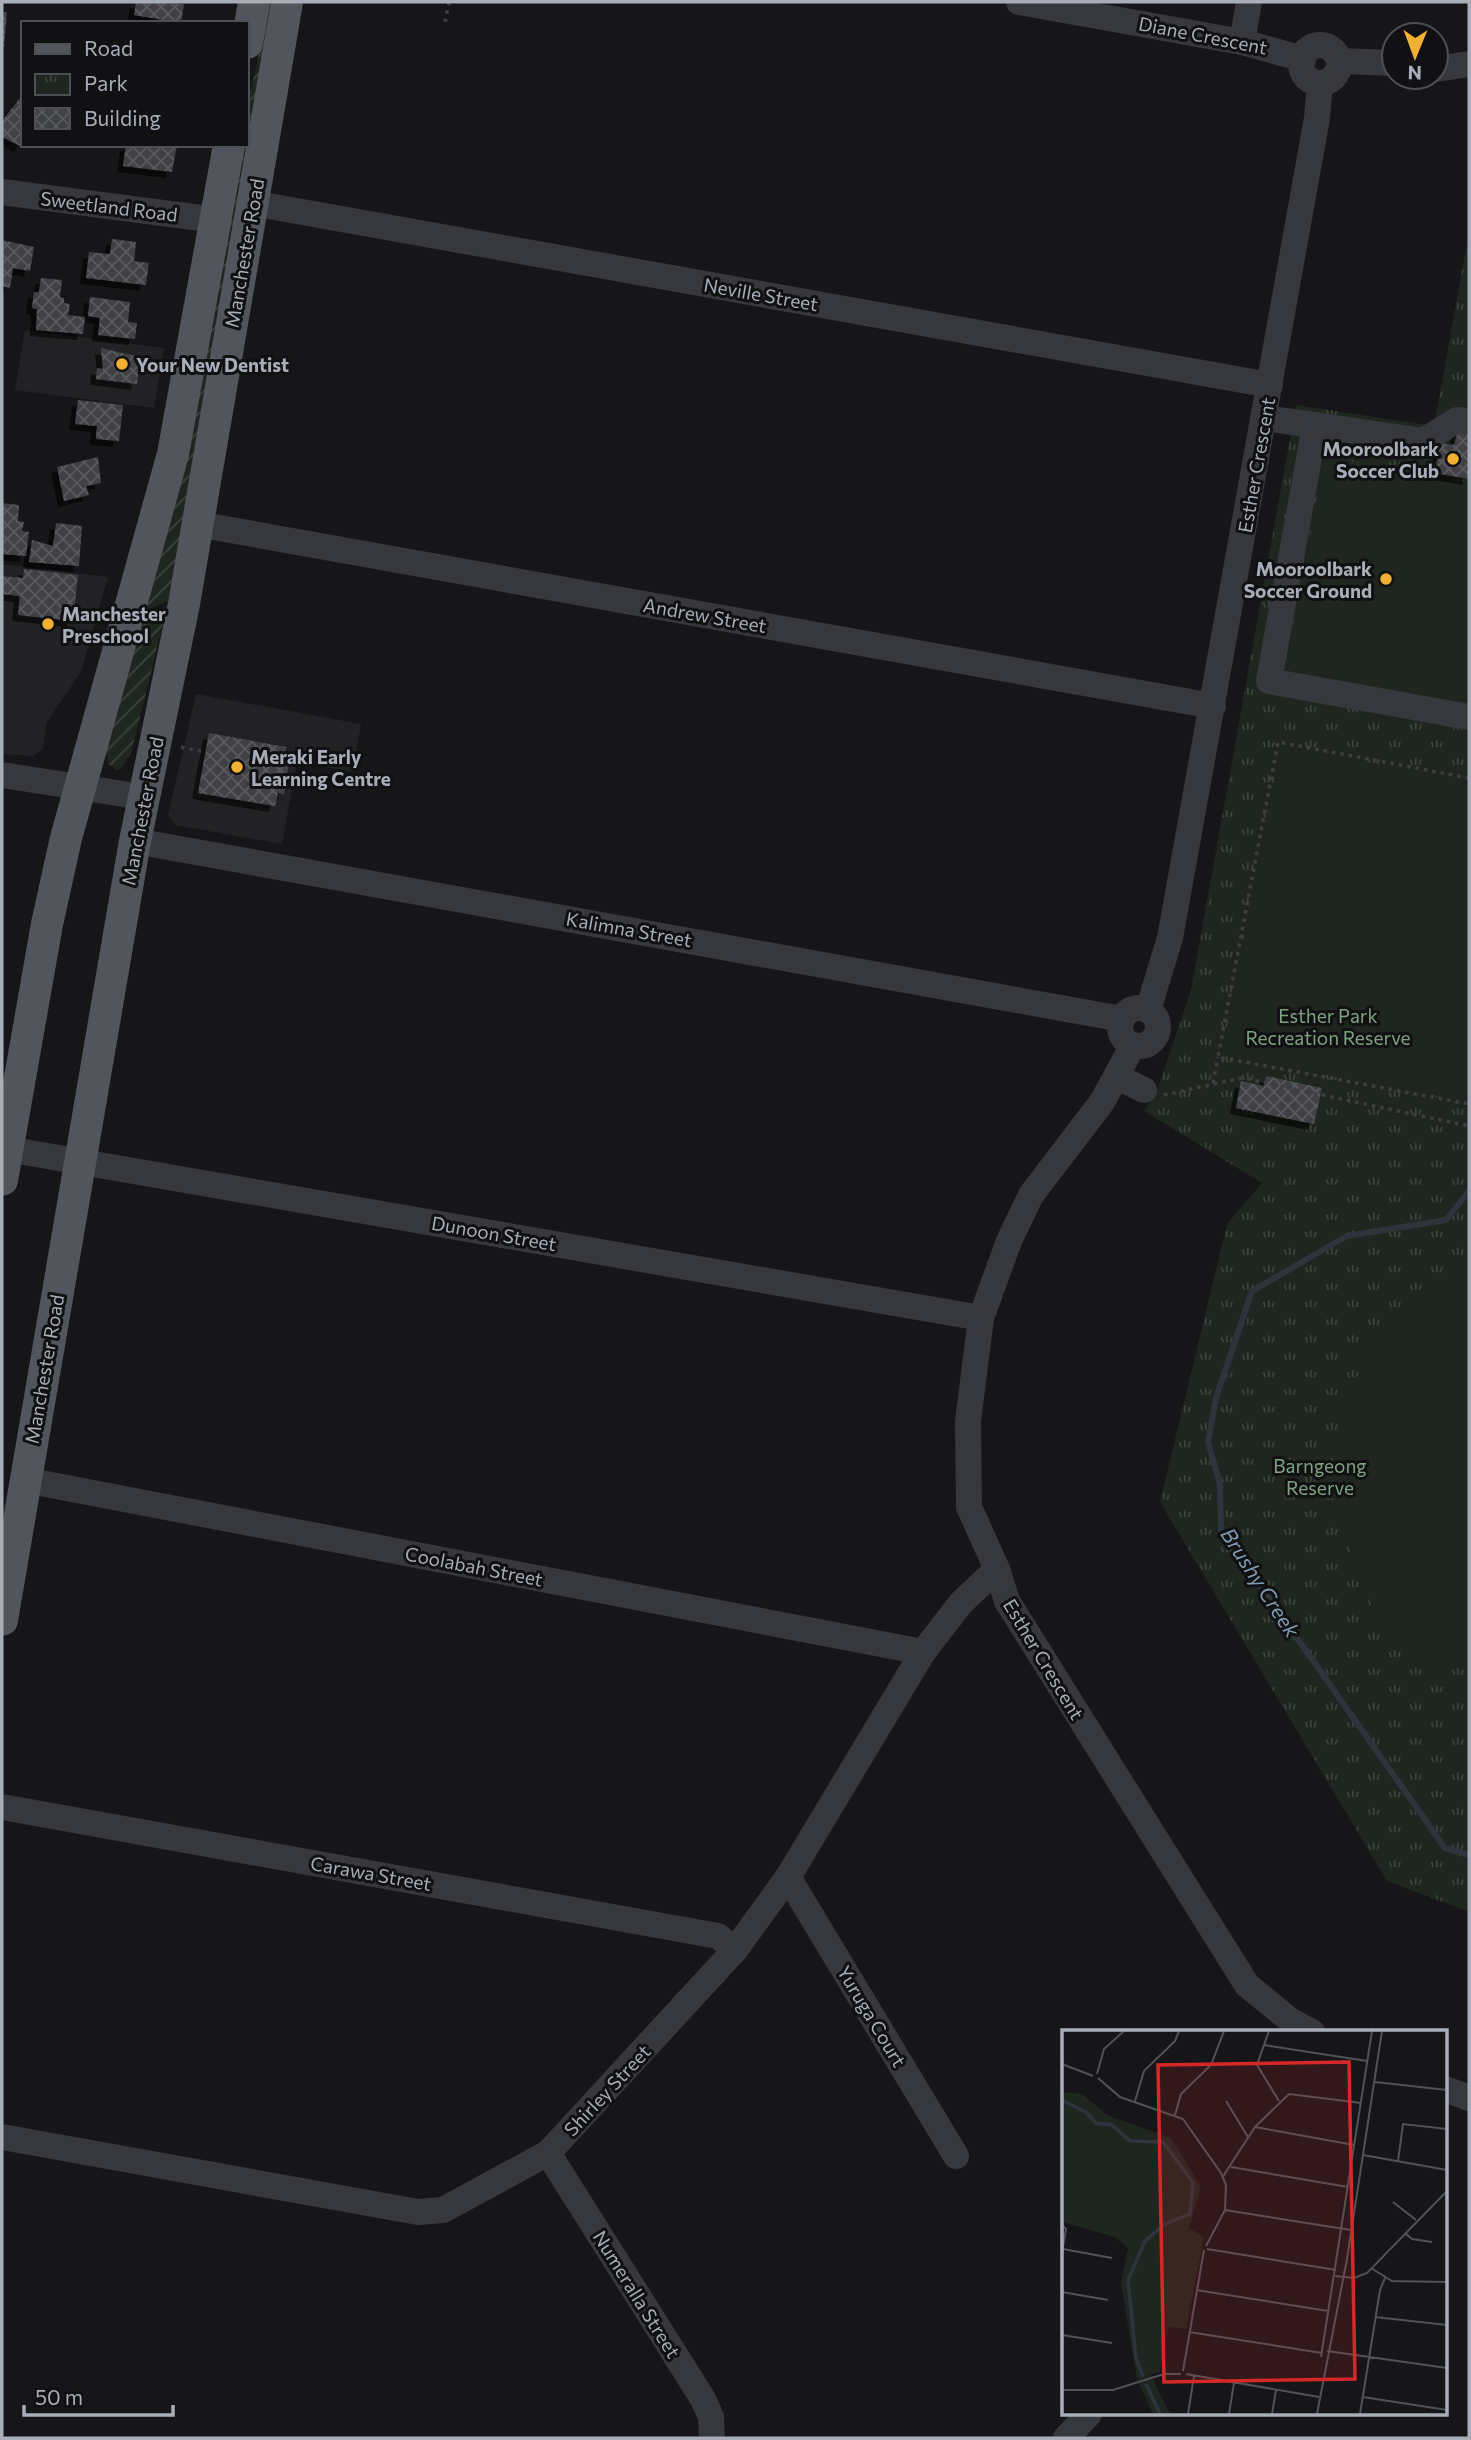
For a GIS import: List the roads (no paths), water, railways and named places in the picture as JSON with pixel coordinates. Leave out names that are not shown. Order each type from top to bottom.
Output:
[{"type":"main road","points":[[248,37],[254,2]]},
{"type":"main road","name":"Manchester Road","points":[[2,1620],[135,841],[174,653],[287,2]]},
{"type":"main road","name":"Manchester Road","points":[[2,1180],[47,924],[80,786],[173,454],[229,147]]},
{"type":"street","name":"Diane Crescent","points":[[1019,2],[1242,42],[1303,59]]},
{"type":"street","points":[[1242,42],[1249,2]]},
{"type":"street","points":[[1323,46],[1334,52],[1339,61],[1336,75],[1320,83],[1307,77],[1302,68],[1303,59],[1311,48],[1323,46]]},
{"type":"street","points":[[1339,61],[1380,63]]},
{"type":"street","points":[[1450,67],[1469,64]]},
{"type":"street","name":"Esther Crescent","points":[[1148,1010],[1170,938],[1317,118],[1320,83]]},
{"type":"street","name":"Sweetland Road","points":[[2,192],[216,220]]},
{"type":"street","name":"Neville Street","points":[[252,204],[1270,385]]},
{"type":"street","points":[[1264,418],[1423,441],[1457,420],[1469,421]]},
{"type":"street","points":[[1315,425],[1269,681],[1469,717]]},
{"type":"street","name":"Andrew Street","points":[[197,524],[1213,706]]},
{"type":"street","points":[[2,775],[143,797]]},
{"type":"street","name":"Kalimna Street","points":[[135,841],[1122,1019]]},
{"type":"street","points":[[1135,1009],[1148,1010],[1158,1024],[1156,1037],[1146,1045],[1133,1045],[1121,1032],[1122,1019],[1135,1009]]},
{"type":"street","name":"Esther Crescent","points":[[1133,1045],[1102,1102],[1031,1195],[1009,1241],[981,1318],[968,1420],[969,1507],[997,1569],[1007,1601],[1247,1985],[1291,2021],[1308,2030]]},
{"type":"street","points":[[1117,1077],[1144,1090]]},
{"type":"street","name":"Dunoon Street","points":[[7,1149],[981,1318]]},
{"type":"street","name":"Coolabah Street","points":[[25,1480],[923,1652]]},
{"type":"street","name":"Shirley Street","points":[[2,2137],[418,2212],[443,2210],[548,2153],[735,1950],[788,1877],[923,1652],[961,1603],[997,1569]]},
{"type":"street","name":"Carawa Street","points":[[2,1807],[718,1936],[735,1950]]},
{"type":"street","name":"Yuruga Court","points":[[788,1877],[956,2156]]},
{"type":"street","points":[[1446,2089],[1469,2098]]},
{"type":"street","name":"Numeralla Street","points":[[548,2153],[704,2399],[711,2417],[712,2438]]},
{"type":"street","points":[[1066,2438],[1087,2416]]},
{"type":"waterway","name":"Brushy Creek","points":[[1469,1191],[1446,1220],[1347,1236],[1252,1291],[1216,1398],[1208,1442],[1220,1484],[1221,1530],[1445,1848],[1469,1855]]},
{"type":"place","name":"Your New Dentist","points":[[122,364]]},
{"type":"place","name":"Mooroolbark Soccer Club","points":[[1453,459]]},
{"type":"place","name":"Mooroolbark Soccer Ground","points":[[1386,579]]},
{"type":"place","name":"Manchester Preschool","points":[[48,624]]},
{"type":"place","name":"Meraki Early Learning Centre","points":[[237,767]]},
{"type":"park label","name":"Esther Park Recreation Reserve","points":[[1328,1026]]},
{"type":"park label","name":"Barngeong Reserve","points":[[1320,1476]]}]
